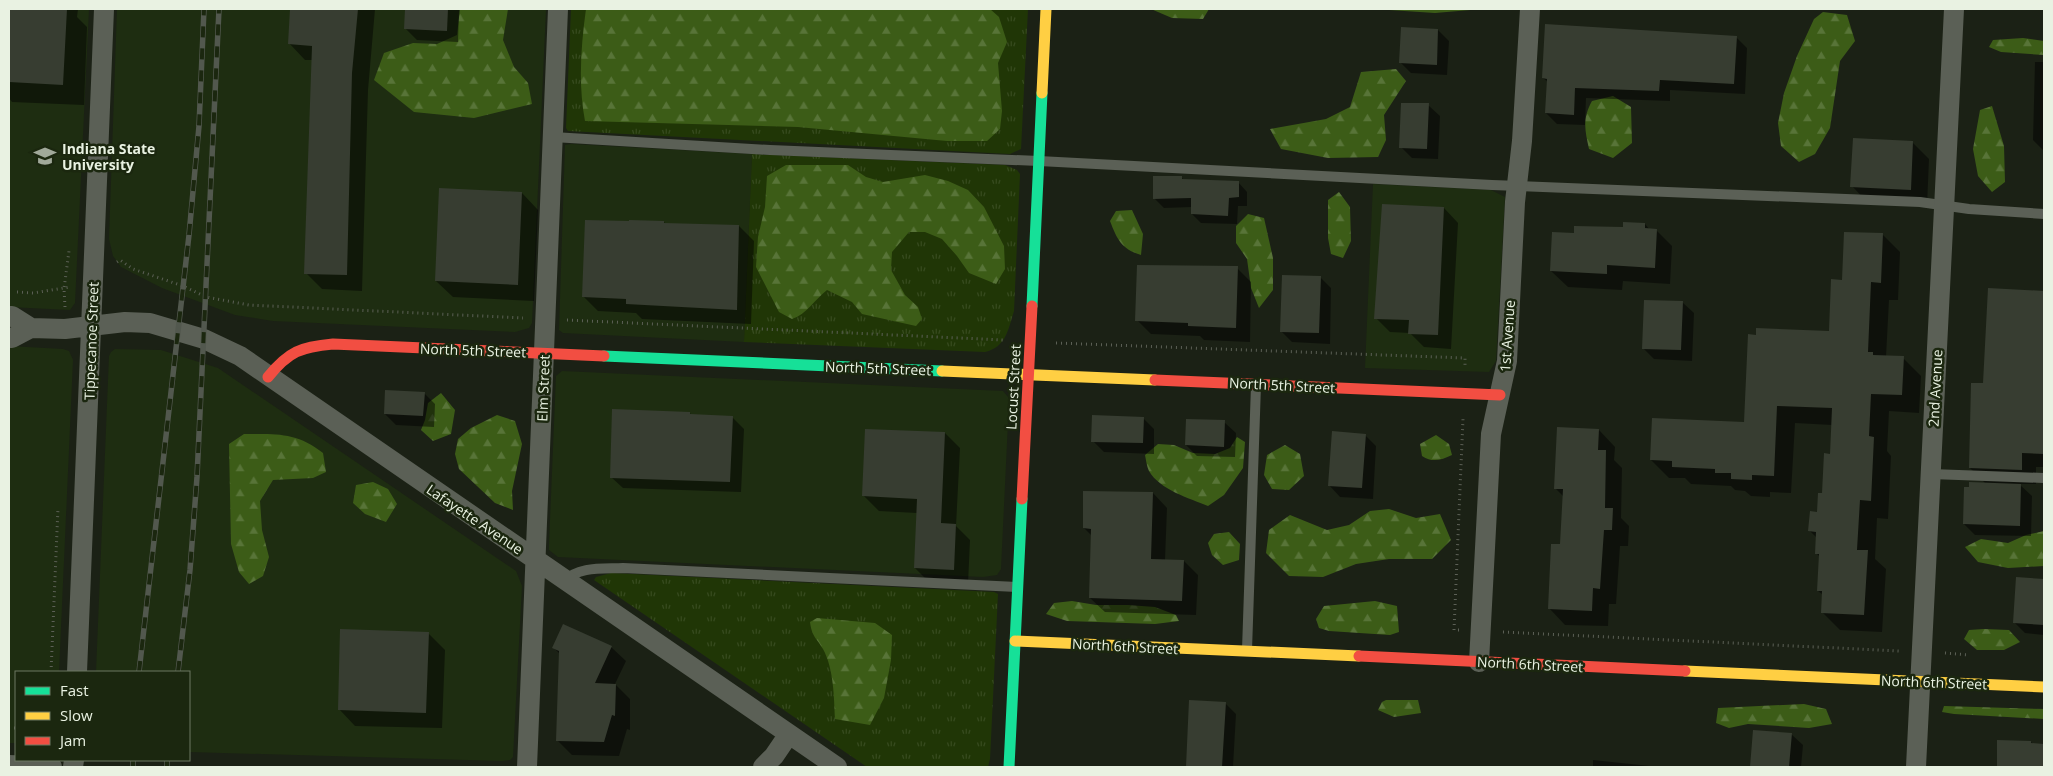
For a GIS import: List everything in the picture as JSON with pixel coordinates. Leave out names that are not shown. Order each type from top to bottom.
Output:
[{"type":"street","name":"Tippecanoe Street","points":[[77,671],[104,9]]},
{"type":"street","name":"Elm Street","points":[[527,767],[558,9]]},
{"type":"street","name":"Locust Street","points":[[1009,767],[1046,9]]},
{"type":"street","name":"1st Avenue","points":[[1479,662],[1491,434],[1507,361],[1530,9]]},
{"type":"street","name":"2nd Avenue","points":[[1916,767],[1954,9]]},
{"type":"street","points":[[9,316],[31,328]]},
{"type":"street","name":"Lafayette Avenue","points":[[92,325],[125,322],[150,323],[204,339],[240,356],[837,767]]},
{"type":"street","points":[[9,338],[31,328],[65,329],[92,325]]},
{"type":"street","name":"North 5th Street","points":[[268,377],[282,358],[294,351],[311,346],[333,344],[1500,395]]},
{"type":"street","name":"North 6th Street","points":[[1015,641],[2044,687]]},
{"type":"street","points":[[763,767],[774,756],[789,734]]},
{"type":"street","points":[[9,765],[52,767]]},
{"type":"lane","points":[[553,137],[770,150],[1039,161],[1517,186],[1920,202],[1969,209],[2044,214]]},
{"type":"lane","points":[[1246,652],[1256,384]]},
{"type":"lane","points":[[1931,474],[2044,478]]},
{"type":"lane","points":[[565,580],[572,573],[623,568],[1018,588]]},
{"type":"path","points":[[9,292],[33,293],[64,289],[93,279],[120,260],[133,269],[183,286],[206,297],[249,305],[1030,341],[1060,344],[1465,358],[1454,630],[1978,655]]},
{"type":"shaded area","name":"Indiana State University","points":[[9,9],[89,9],[75,303],[70,310],[9,307]]},
{"type":"shaded area","points":[[117,9],[546,9],[532,323],[529,328],[515,332],[273,321],[235,315],[162,288],[121,267],[113,256],[109,239]]},
{"type":"shaded area","points":[[565,145],[752,154],[744,342],[563,333],[559,330]]},
{"type":"shaded area","points":[[1373,184],[1491,190],[1505,197],[1496,361],[1489,372],[1365,368]]},
{"type":"shaded area","points":[[9,346],[63,349],[69,351],[73,360],[59,671],[15,671],[15,743],[9,743]]},
{"type":"shaded area","points":[[115,349],[161,350],[218,368],[516,571],[522,586],[513,757],[510,760],[190,752],[190,671],[96,671],[109,356]]},
{"type":"shaded area","points":[[562,371],[1003,391],[1009,401],[1001,569],[997,575],[983,577],[558,557],[549,550],[549,544],[556,376]]},
{"type":"green space","points":[[460,9],[508,9],[503,40],[514,67],[528,83],[532,104],[474,118],[414,112],[374,80],[384,53],[413,43],[437,44],[457,35]]},
{"type":"green space","points":[[571,9],[1028,9],[1021,149],[1010,154],[568,131],[566,128]]},
{"type":"green space","points":[[586,9],[990,9],[999,17],[1007,42],[998,63],[1002,111],[1000,129],[987,141],[947,141],[798,127],[585,121],[581,65]]},
{"type":"green space","points":[[1151,9],[1209,9],[1203,19],[1172,18]]},
{"type":"green space","points":[[1374,9],[1482,9],[1435,13]]},
{"type":"green space","points":[[1823,12],[1847,15],[1855,41],[1840,61],[1830,128],[1815,154],[1799,162],[1781,146],[1778,123],[1784,93],[1797,56],[1814,19]]},
{"type":"green space","points":[[2023,38],[2044,41],[2044,55],[2001,52],[1989,47],[1993,40]]},
{"type":"green space","points":[[1396,69],[1406,81],[1384,115],[1386,140],[1378,157],[1328,158],[1281,149],[1270,129],[1326,119],[1350,107],[1361,72]]},
{"type":"green space","points":[[1613,96],[1631,107],[1632,143],[1613,158],[1589,149],[1585,125],[1592,101]]},
{"type":"green space","points":[[1992,106],[2004,146],[2005,182],[1992,192],[1978,176],[1973,149],[1980,110]]},
{"type":"green space","points":[[752,154],[1005,165],[1017,170],[1020,174],[1014,311],[1008,331],[1002,342],[992,350],[985,352],[744,342]]},
{"type":"green space","points":[[786,165],[848,165],[866,177],[883,182],[925,175],[948,181],[968,190],[984,207],[1004,246],[1005,269],[996,284],[969,273],[942,239],[925,232],[909,232],[892,252],[891,270],[905,295],[918,307],[922,319],[916,326],[862,314],[852,302],[827,290],[807,310],[792,319],[779,312],[756,267],[758,237],[765,207],[767,176]]},
{"type":"green space","points":[[1339,192],[1350,207],[1351,241],[1343,258],[1331,254],[1328,238],[1328,200]]},
{"type":"green space","points":[[1132,210],[1143,234],[1141,255],[1134,253],[1124,246],[1115,233],[1110,221],[1116,211]]},
{"type":"green space","points":[[1248,214],[1264,218],[1273,258],[1273,290],[1259,308],[1251,288],[1247,259],[1236,243],[1236,226]]},
{"type":"green space","points":[[441,393],[455,410],[451,434],[433,441],[421,430],[428,403]]},
{"type":"green space","points":[[497,415],[515,421],[522,444],[512,491],[513,510],[495,503],[459,469],[455,454],[458,439],[471,428]]},
{"type":"green space","points":[[244,434],[276,434],[304,441],[323,453],[326,472],[313,478],[273,480],[260,501],[262,530],[269,557],[263,576],[249,584],[239,572],[231,544],[229,444]]},
{"type":"green space","points":[[1436,435],[1449,444],[1452,455],[1437,460],[1430,460],[1422,456],[1420,444]]},
{"type":"green space","points":[[1237,437],[1245,442],[1243,468],[1224,495],[1208,506],[1167,488],[1154,478],[1148,469],[1145,455],[1158,444],[1174,445],[1193,453],[1215,454],[1230,448]]},
{"type":"green space","points":[[1285,445],[1300,454],[1304,476],[1289,490],[1272,489],[1264,475],[1267,455]]},
{"type":"green space","points":[[373,482],[388,489],[397,504],[386,522],[365,514],[353,503],[356,485]]},
{"type":"green space","points":[[1389,509],[1416,518],[1440,514],[1451,540],[1432,559],[1389,559],[1356,564],[1323,577],[1289,576],[1266,553],[1269,530],[1290,515],[1327,530],[1349,525],[1370,511]]},
{"type":"green space","points":[[2044,531],[2044,566],[2008,568],[1978,562],[1965,547],[1981,539],[2008,543],[2026,535]]},
{"type":"green space","points":[[1229,532],[1240,544],[1239,560],[1223,565],[1212,555],[1208,543],[1214,534]]},
{"type":"green space","points":[[611,573],[994,592],[998,594],[990,759],[988,767],[867,767],[594,580],[596,577]]},
{"type":"green space","points":[[1072,601],[1096,605],[1155,607],[1176,615],[1179,621],[1155,624],[1067,621],[1046,614],[1054,603]]},
{"type":"green space","points":[[1375,601],[1397,606],[1399,632],[1390,635],[1329,631],[1319,628],[1316,619],[1324,606]]},
{"type":"green space","points":[[817,618],[875,623],[892,635],[891,660],[884,698],[870,725],[835,719],[833,684],[827,657],[813,634],[810,622]]},
{"type":"green space","points":[[1969,630],[2009,630],[2020,642],[2004,650],[1977,650],[1964,639]]},
{"type":"green space","points":[[1386,700],[1418,700],[1421,713],[1394,717],[1378,710],[1382,702]]},
{"type":"green space","points":[[1804,704],[1826,709],[1832,724],[1809,728],[1748,724],[1729,728],[1716,723],[1718,708]]},
{"type":"green space","points":[[1944,706],[2044,709],[2044,719],[1954,714],[1942,712]]},
{"type":"building","points":[[9,9],[67,9],[63,85],[9,82]]},
{"type":"building","points":[[290,9],[358,9],[352,73],[347,275],[304,274],[312,46],[288,44]]},
{"type":"building","points":[[405,9],[448,9],[447,31],[404,29]]},
{"type":"building","points":[[1545,24],[1737,36],[1734,84],[1660,80],[1659,91],[1575,88],[1574,115],[1545,113],[1547,79],[1542,78]]},
{"type":"building","points":[[1401,27],[1438,29],[1437,65],[1399,63]]},
{"type":"building","points":[[1401,103],[1429,103],[1427,149],[1399,148]]},
{"type":"building","points":[[1853,138],[1913,141],[1911,190],[1850,187]]},
{"type":"building","points":[[1153,176],[1182,176],[1182,179],[1239,181],[1239,197],[1229,198],[1228,216],[1191,214],[1191,198],[1153,199]]},
{"type":"building","points":[[439,188],[522,192],[518,285],[435,281]]},
{"type":"building","points":[[1382,204],[1444,207],[1438,335],[1408,334],[1409,320],[1374,319]]},
{"type":"building","points":[[585,220],[664,221],[664,223],[739,225],[737,310],[626,304],[626,299],[582,297]]},
{"type":"building","points":[[1623,222],[1645,223],[1645,228],[1657,229],[1655,268],[1607,265],[1607,274],[1550,271],[1552,232],[1574,233],[1574,226],[1623,227]]},
{"type":"building","points":[[1844,232],[1883,233],[1881,283],[1871,282],[1868,352],[1873,352],[1873,355],[1904,356],[1902,395],[1871,394],[1869,436],[1874,437],[1871,501],[1860,500],[1857,550],[1868,550],[1864,615],[1821,613],[1822,591],[1817,591],[1819,554],[1815,554],[1816,532],[1808,531],[1810,511],[1817,512],[1818,493],[1822,493],[1824,453],[1830,454],[1832,408],[1777,406],[1774,476],[1752,475],[1752,480],[1731,479],[1731,473],[1715,473],[1715,469],[1672,467],[1672,461],[1650,460],[1652,418],[1744,422],[1748,334],[1756,335],[1756,328],[1829,331],[1831,279],[1842,280]]},
{"type":"building","points":[[1137,265],[1238,266],[1236,328],[1188,326],[1188,323],[1135,321]]},
{"type":"building","points":[[1282,275],[1321,276],[1319,333],[1280,332]]},
{"type":"building","points":[[1988,288],[2044,291],[2044,454],[2022,453],[2022,470],[1969,468],[1971,383],[1983,383]]},
{"type":"building","points":[[1644,300],[1683,301],[1681,350],[1642,349]]},
{"type":"building","points":[[385,390],[425,392],[423,416],[384,414]]},
{"type":"building","points":[[612,409],[690,412],[690,414],[733,416],[730,482],[610,478]]},
{"type":"building","points":[[1092,415],[1144,417],[1143,443],[1091,442]]},
{"type":"building","points":[[1186,419],[1225,420],[1224,447],[1185,445]]},
{"type":"building","points":[[1557,427],[1599,429],[1598,450],[1606,450],[1605,508],[1613,508],[1612,530],[1604,530],[1600,589],[1593,588],[1592,611],[1548,609],[1551,544],[1560,544],[1563,489],[1554,489]]},
{"type":"building","points":[[865,429],[945,432],[941,523],[956,524],[954,570],[914,568],[917,499],[862,496]]},
{"type":"building","points":[[1332,431],[1366,434],[1362,488],[1328,486]]},
{"type":"building","points":[[1969,482],[2021,484],[2020,526],[1963,524],[1964,487],[1969,487]]},
{"type":"building","points":[[1083,491],[1153,492],[1151,559],[1184,560],[1182,601],[1089,598],[1091,529],[1083,528]]},
{"type":"building","points":[[2016,577],[2044,579],[2044,625],[2013,623]]},
{"type":"building","points":[[563,624],[612,646],[595,683],[616,684],[615,716],[612,715],[604,742],[556,741],[559,651],[552,648]]},
{"type":"building","points":[[340,629],[429,632],[426,713],[338,710]]},
{"type":"building","points":[[1189,700],[1226,702],[1222,767],[1186,767]]},
{"type":"building","points":[[1753,730],[1792,733],[1789,767],[1750,767]]},
{"type":"building","points":[[1997,740],[2031,741],[2031,743],[2044,744],[2044,767],[1997,767]]},
{"type":"railway","points":[[139,671],[189,235],[199,126],[204,9]]},
{"type":"railway","points":[[178,671],[190,570],[197,477],[219,9]]},
{"type":"railway","points":[[133,761],[133,767]]},
{"type":"railway","points":[[167,761],[167,767]]},
{"type":"traffic: fast","points":[[1032,306],[1042,93]]},
{"type":"traffic: fast","points":[[604,356],[942,371]]},
{"type":"traffic: fast","points":[[1009,767],[1022,499]]},
{"type":"traffic: slow","points":[[1042,93],[1046,9]]},
{"type":"traffic: slow","points":[[942,371],[1155,380]]},
{"type":"traffic: slow","points":[[1015,641],[1359,656]]},
{"type":"traffic: slow","points":[[1685,671],[2044,687]]},
{"type":"traffic: jam","points":[[1022,499],[1032,306]]},
{"type":"traffic: jam","points":[[268,377],[283,361],[296,352],[312,347],[333,344],[604,356]]},
{"type":"traffic: jam","points":[[1155,380],[1500,395]]},
{"type":"traffic: jam","points":[[1359,656],[1685,671]]},
{"type":"place","name":"Indiana State University","points":[[45,156]]}]
